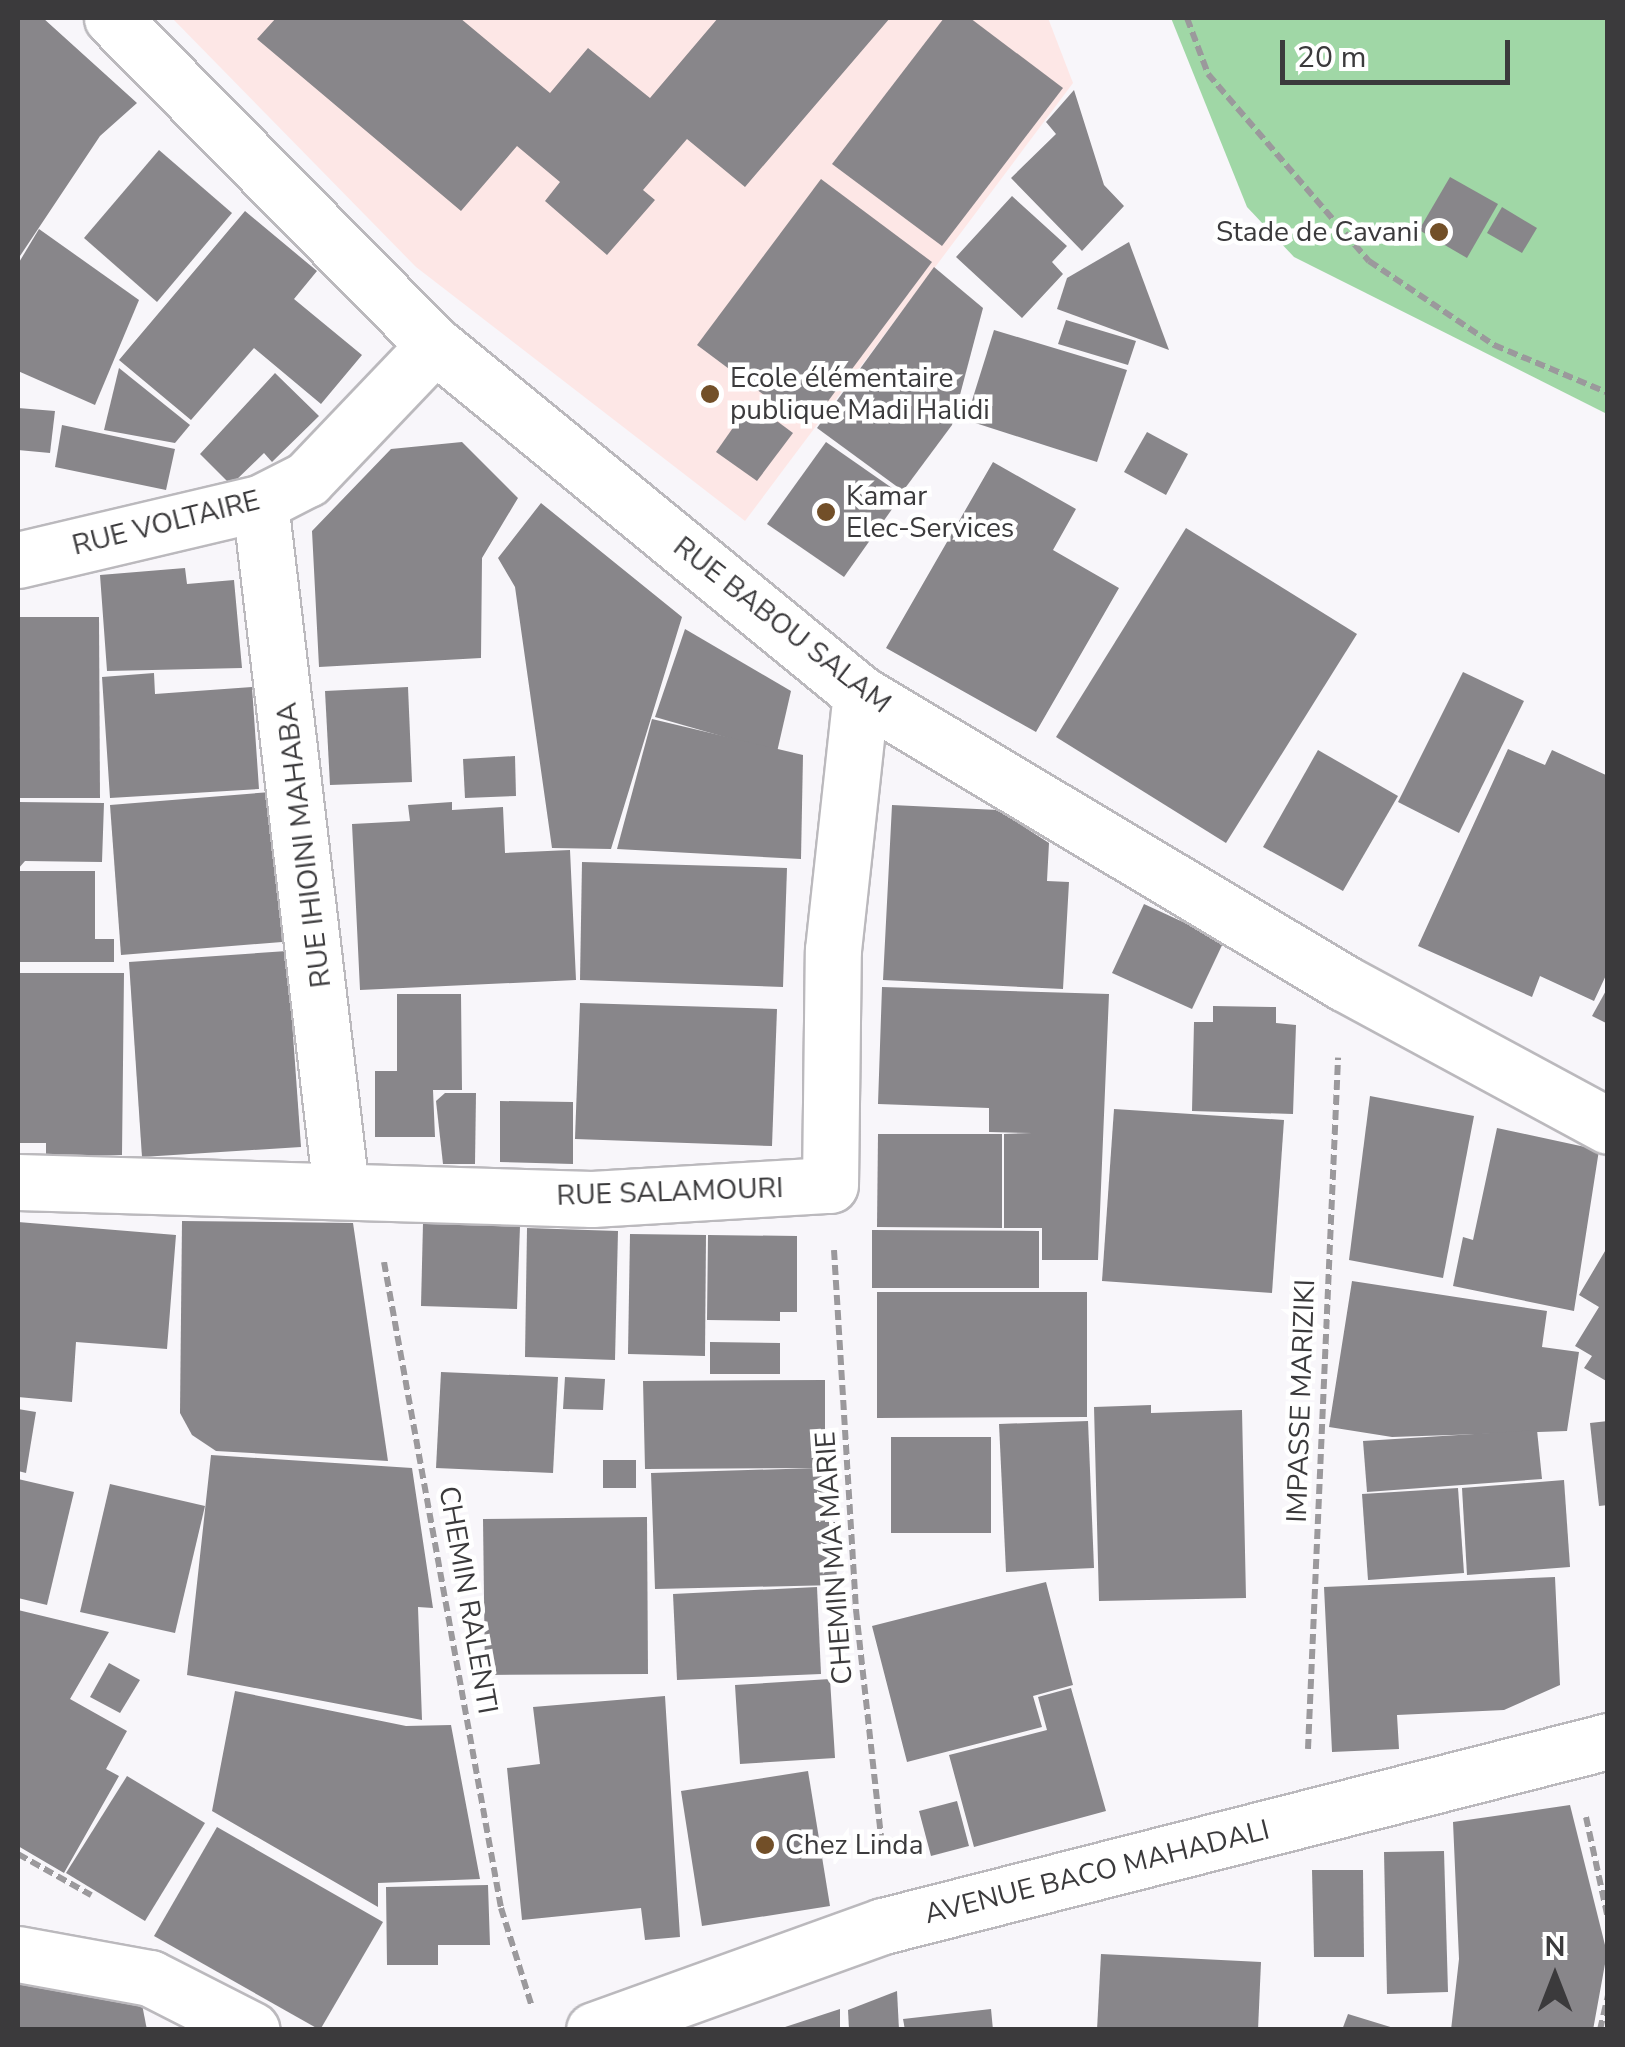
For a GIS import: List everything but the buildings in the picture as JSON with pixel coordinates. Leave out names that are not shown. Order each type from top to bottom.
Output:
[{"type":"street","name":"RUE BABOU SALAM","points":[[112,18],[435,345],[861,694],[1344,983],[1608,1126]]},
{"type":"street","name":"RUE VOLTAIRE","points":[[18,560],[260,503],[307,479],[435,345]]},
{"type":"street","name":"RUE IHIOINI MAHABA","points":[[260,503],[341,1189]]},
{"type":"street","points":[[830,1185],[833,950],[861,694]]},
{"type":"street","name":"RUE SALAMOURI","points":[[18,1182],[592,1199],[830,1185]]},
{"type":"street","name":"AVENUE BACO MAHADALI","points":[[594,2030],[883,1926],[1591,1749]]},
{"type":"street","points":[[18,1954],[150,1978],[252,2030]]},
{"type":"path","points":[[1187,18],[1208,74],[1369,261],[1494,345],[1608,393]]},
{"type":"path","name":"IMPASSE MARIZIKI","points":[[1310,1820],[1306,1658],[1324,1470],[1344,983]]},
{"type":"path","name":"CHEMIN MA MARIE","points":[[830,1185],[856,1610],[883,1824],[883,1926]]},
{"type":"path","name":"CHEMIN RALENTI","points":[[341,1189],[378,1230],[501,1908],[534,2012]]},
{"type":"path","points":[[1591,1749],[1608,1919]]},
{"type":"path","points":[[1600,2030],[1608,1995]]},
{"type":"shaded area","name":"Ecole élémentaire publique Madi Halidi","points":[[172,18],[1048,18],[1073,83],[745,521],[416,267]]},
{"type":"green space","name":"Stade de Cavani","points":[[1171,18],[1607,18],[1607,414],[1294,257],[1247,207]]},
{"type":"place","name":"Stade de Cavani","points":[[1439,232]]},
{"type":"place","name":"Ecole élémentaire publique Madi Halidi","points":[[710,394]]},
{"type":"place","name":"Kamar Elec-Services","points":[[826,512]]},
{"type":"place","name":"Chez Linda","points":[[765,1845]]}]
